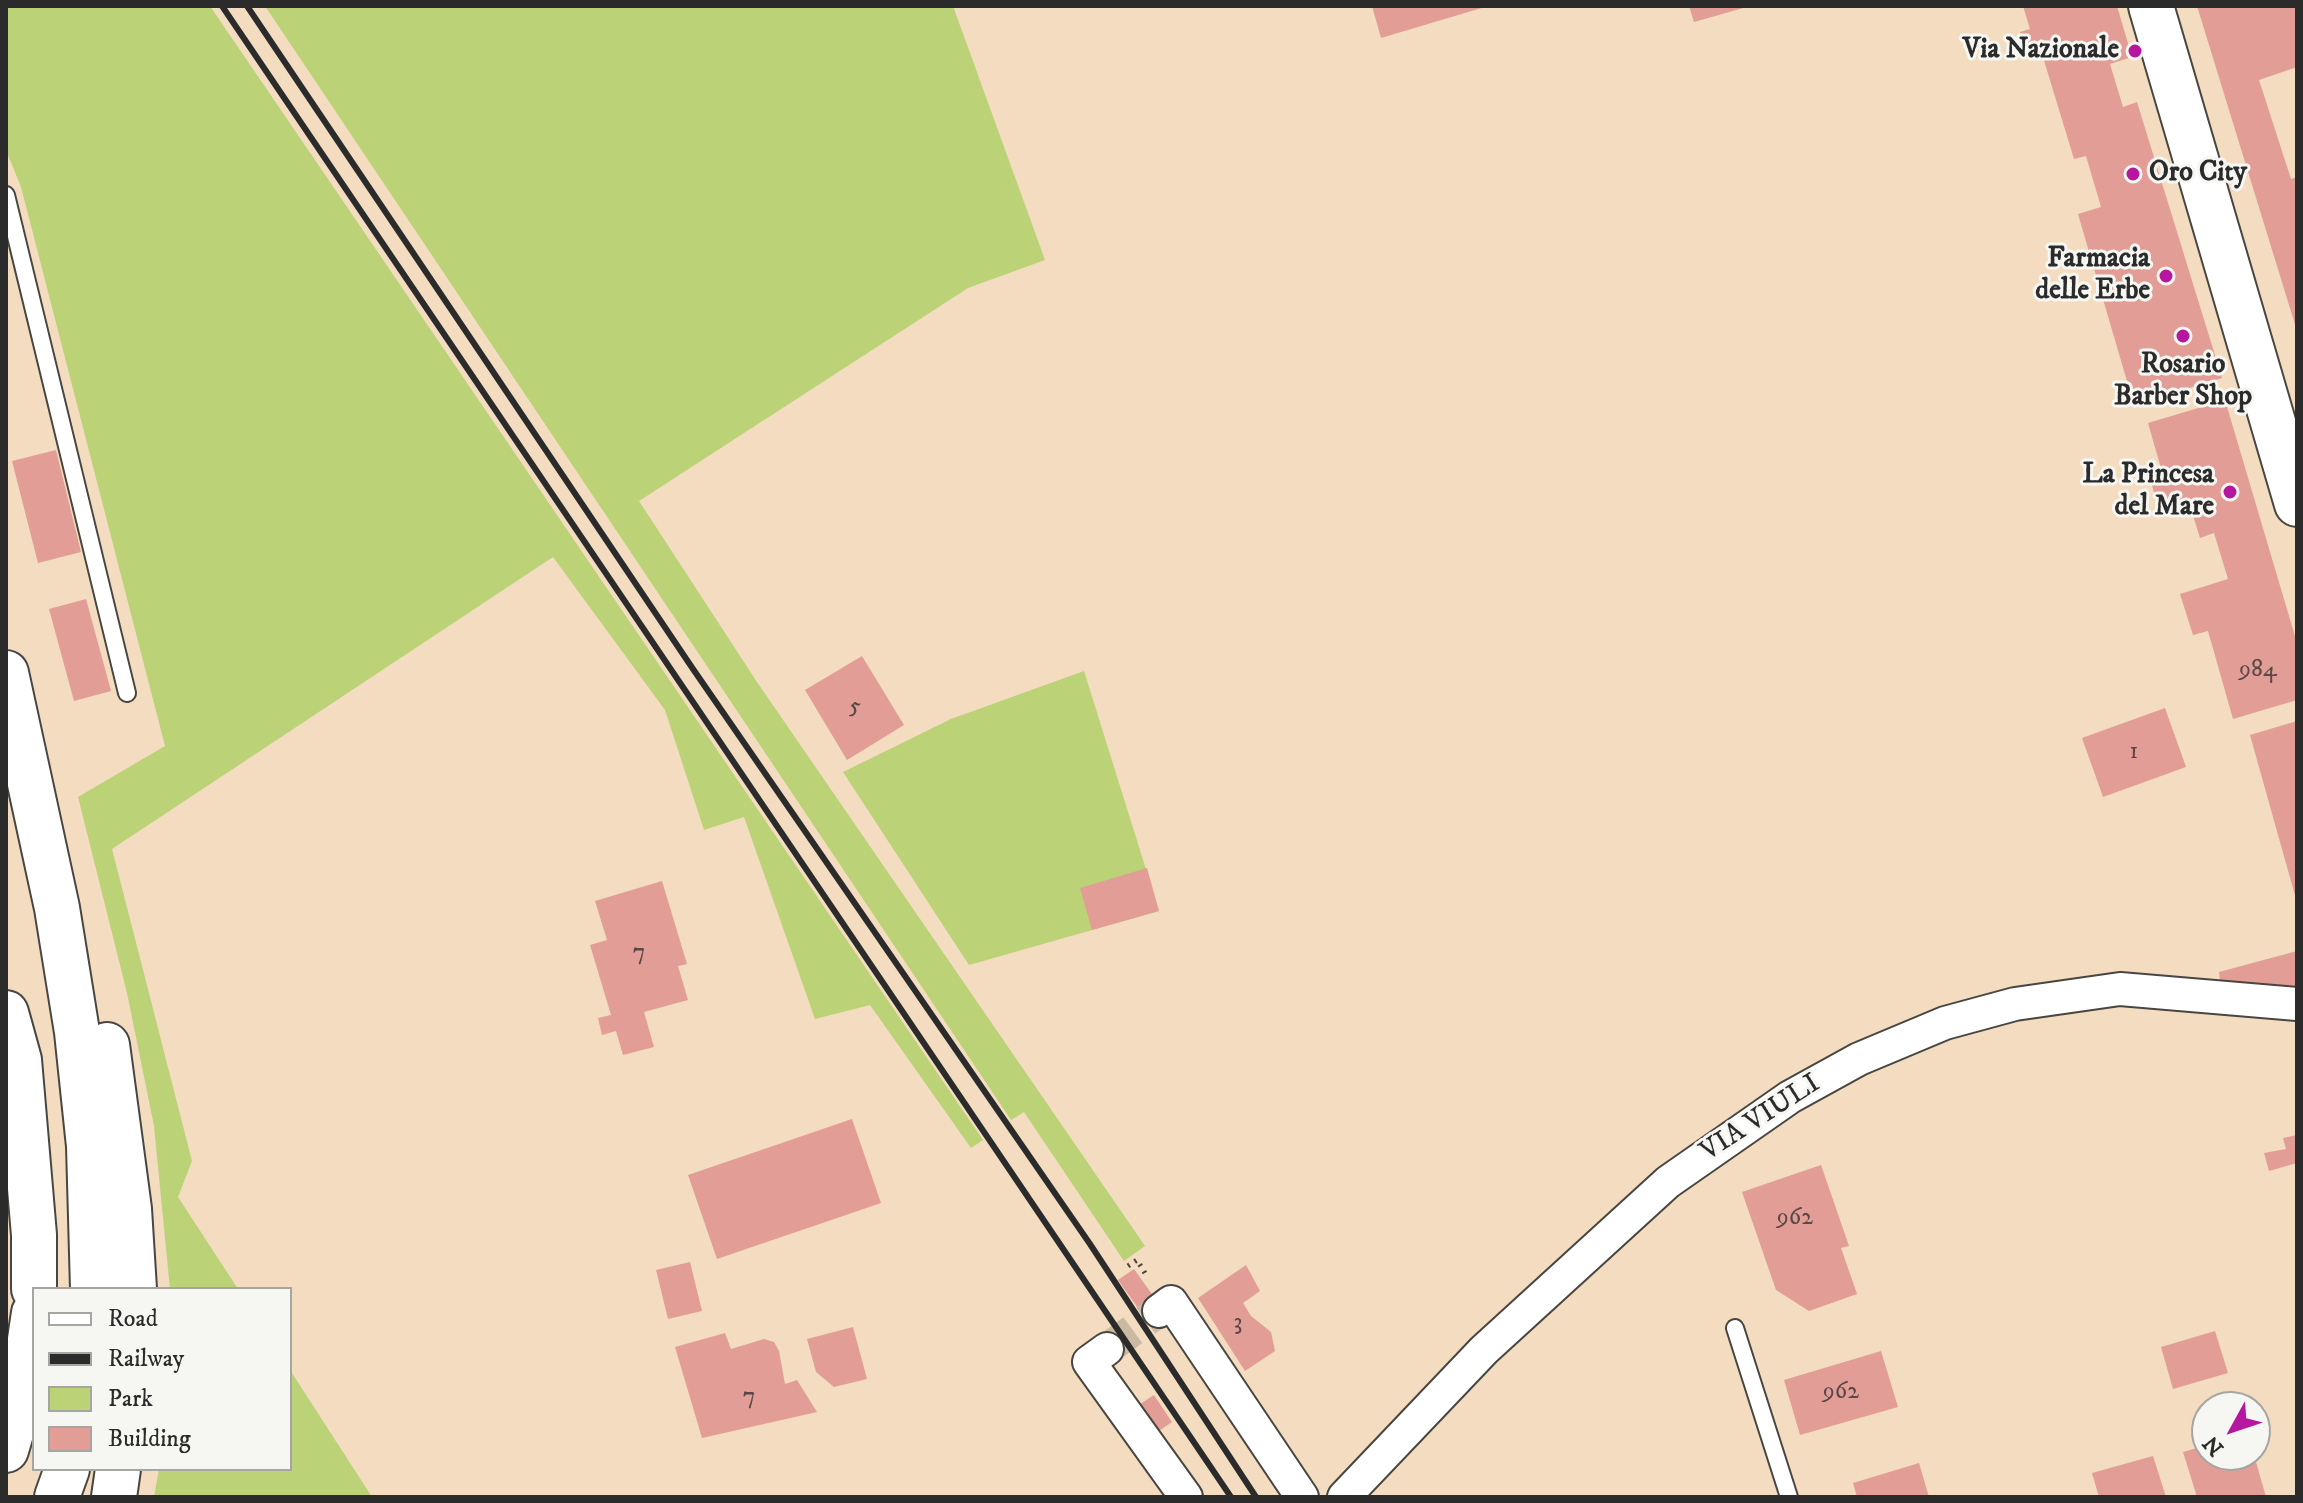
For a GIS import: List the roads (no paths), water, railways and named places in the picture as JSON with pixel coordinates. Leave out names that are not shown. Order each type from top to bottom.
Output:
[{"type":"main road","points":[[2151,6],[2297,504]]},
{"type":"main road","points":[[6,673],[57,908],[77,1032],[89,1146],[93,1287]]},
{"type":"main road","points":[[57,908],[105,1037],[129,1209],[134,1287]]},
{"type":"main road","points":[[6,1013],[19,1060],[34,1235],[34,1287]]},
{"type":"main road","points":[[6,1450],[21,1399],[32,1326]]},
{"type":"main road","points":[[57,1497],[66,1471]]},
{"type":"main road","points":[[114,1497],[118,1471]]},
{"type":"street","name":"VIA VIULI","points":[[1344,1497],[1484,1350],[1668,1182],[1790,1097],[1859,1059],[1945,1023],[2015,1004],[2120,989],[2297,1004]]},
{"type":"street","points":[[1159,1311],[1171,1302],[1302,1497]]},
{"type":"street","points":[[1107,1349],[1089,1362],[1186,1497]]},
{"type":"lane","points":[[6,195],[127,693]]},
{"type":"lane","points":[[1735,1328],[1789,1497]]},
{"type":"tunnel","points":[[1107,1349],[1159,1311]]},
{"type":"railway","points":[[222,6],[1231,1497]]},
{"type":"railway","points":[[247,6],[693,669],[1090,1244],[1256,1497]]},
{"type":"place","name":"Via Nazionale","points":[[2135,51]]},
{"type":"place","name":"Oro City","points":[[2133,174]]},
{"type":"place","name":"Farmacia delle Erbe","points":[[2166,276]]},
{"type":"place","name":"Rosario Barber Shop","points":[[2183,336]]},
{"type":"place","name":"La Princesa del Mare","points":[[2230,492]]}]
